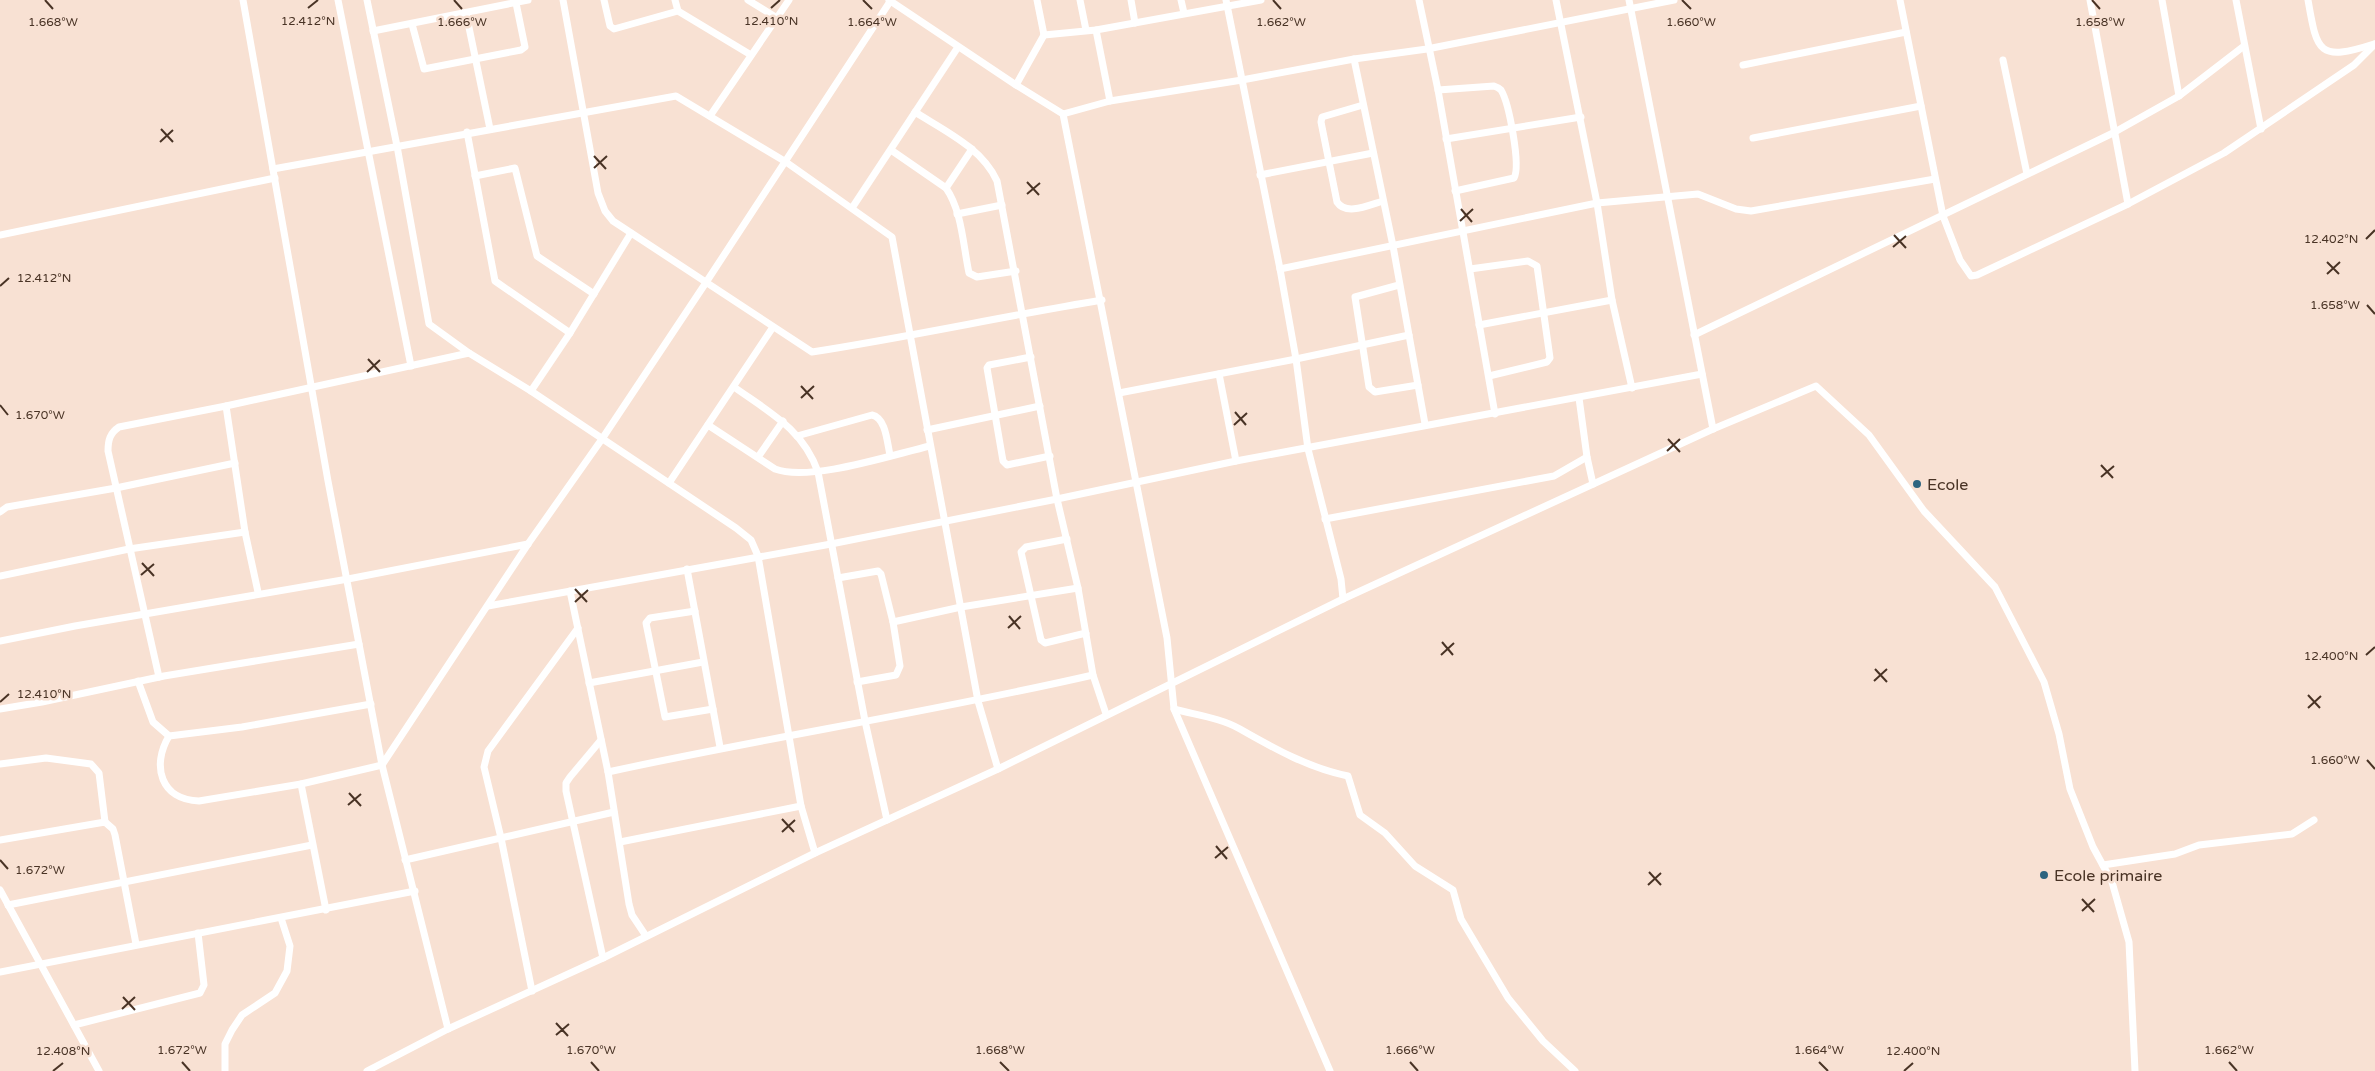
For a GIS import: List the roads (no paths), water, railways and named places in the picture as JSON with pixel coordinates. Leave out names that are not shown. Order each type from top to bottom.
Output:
[{"type":"street","points":[[243,0],[382,765],[405,860],[415,891],[448,1030]]},
{"type":"street","points":[[338,0],[411,366]]},
{"type":"street","points":[[367,0],[397,146],[429,324],[469,353],[531,391],[751,540],[758,556],[801,806],[815,853]]},
{"type":"street","points":[[373,31],[466,14],[528,0]]},
{"type":"street","points":[[563,0],[582,113],[600,202],[604,211],[613,222],[812,352],[910,337],[1023,313],[1102,300]]},
{"type":"street","points":[[604,0],[610,26],[614,29],[678,11],[751,55]]},
{"type":"street","points":[[676,0],[678,11]]},
{"type":"street","points":[[748,0],[777,18]]},
{"type":"street","points":[[710,116],[789,0]]},
{"type":"street","points":[[169,736],[161,749],[162,778],[171,790],[189,801],[199,801],[301,784],[382,765],[528,544],[602,439],[706,284],[891,0],[958,47],[1063,114],[1102,300],[1167,638],[1174,709],[1330,1071]]},
{"type":"street","points":[[1016,85],[1044,35],[1036,0]]},
{"type":"street","points":[[1080,0],[1086,30]]},
{"type":"street","points":[[1131,0],[1135,23]]},
{"type":"street","points":[[1181,0],[1184,13]]},
{"type":"street","points":[[1044,35],[1096,30],[1226,4],[1261,0]]},
{"type":"street","points":[[1419,0],[1427,49],[1438,90],[1495,414]]},
{"type":"street","points":[[1556,0],[1597,202],[1612,300],[1632,388]]},
{"type":"street","points":[[1629,0],[1713,429]]},
{"type":"street","points":[[1063,114],[1110,101],[1242,80],[1354,59],[1427,49],[1674,0]]},
{"type":"street","points":[[1900,0],[1942,216],[1960,260],[1971,276],[1977,275],[2128,204],[2224,154],[2354,65],[2375,44]]},
{"type":"street","points":[[2090,0],[2113,133],[2128,204]]},
{"type":"street","points":[[2162,0],[2179,96]]},
{"type":"street","points":[[2236,0],[2261,129]]},
{"type":"street","points":[[2308,0],[2314,36],[2320,46],[2342,52],[2375,44]]},
{"type":"street","points":[[412,24],[424,69],[476,60],[521,50],[525,47],[516,3]]},
{"type":"street","points":[[1226,4],[1280,269],[1296,359],[1308,449],[1341,579],[1343,600]]},
{"type":"street","points":[[466,14],[490,128]]},
{"type":"street","points":[[1096,30],[1110,101]]},
{"type":"street","points":[[1743,65],[1906,32]]},
{"type":"street","points":[[1694,334],[2113,133],[2179,96],[2244,46]]},
{"type":"street","points":[[852,208],[958,47]]},
{"type":"street","points":[[1354,59],[1400,285],[1425,424]]},
{"type":"street","points":[[2003,60],[2027,174]]},
{"type":"street","points":[[1438,90],[1494,86],[1501,90],[1512,127],[1518,166],[1514,178],[1455,191]]},
{"type":"street","points":[[273,169],[467,132],[676,96],[786,162],[892,237],[978,701],[998,768]]},
{"type":"street","points":[[1363,104],[1322,117],[1321,122],[1336,202],[1340,208],[1347,210],[1383,201]]},
{"type":"street","points":[[1754,138],[1921,106]]},
{"type":"street","points":[[915,112],[972,149],[992,170],[997,181],[1016,271],[1057,500],[1078,588],[1093,675],[1106,714]]},
{"type":"street","points":[[1446,139],[1581,117]]},
{"type":"street","points":[[467,132],[495,281],[570,333]]},
{"type":"street","points":[[946,188],[972,149]]},
{"type":"street","points":[[891,150],[946,188],[957,214],[969,273],[977,277],[1016,271]]},
{"type":"street","points":[[1260,175],[1373,153]]},
{"type":"street","points":[[475,176],[515,168],[536,256],[594,294]]},
{"type":"street","points":[[0,234],[275,178]]},
{"type":"street","points":[[1280,269],[1462,233],[1597,202],[1698,194],[1736,209],[1751,211],[1936,179]]},
{"type":"street","points":[[957,214],[1002,205]]},
{"type":"street","points":[[531,391],[570,333],[631,233]]},
{"type":"street","points":[[1470,269],[1532,262],[1537,266],[1550,353],[1546,362],[1489,376]]},
{"type":"street","points":[[1400,285],[1355,297],[1370,387],[1372,391],[1418,385]]},
{"type":"street","points":[[1479,325],[1612,300]]},
{"type":"street","points":[[669,483],[773,327]]},
{"type":"street","points":[[1120,393],[1409,335]]},
{"type":"street","points":[[160,677],[108,451],[110,437],[114,431],[120,427],[469,353]]},
{"type":"street","points":[[1032,357],[987,367],[1005,464],[1050,456]]},
{"type":"street","points":[[1219,374],[1236,460]]},
{"type":"street","points":[[488,606],[831,544],[1057,500],[1236,460],[1308,449],[1425,424],[1495,414],[1702,374]]},
{"type":"street","points":[[367,1071],[448,1030],[603,958],[815,853],[998,768],[1343,600],[1713,429],[1816,386],[1869,435],[1924,511],[1995,586],[2044,682],[2059,734],[2070,789],[2093,847],[2112,882],[2130,942],[2135,1071]]},
{"type":"street","points":[[734,387],[783,421],[810,451],[818,472],[857,682],[887,820]]},
{"type":"street","points":[[1579,398],[1587,457],[1593,484]]},
{"type":"street","points":[[226,406],[245,532],[258,592]]},
{"type":"street","points":[[927,430],[1040,406]]},
{"type":"street","points":[[797,436],[872,415],[877,416],[882,422],[890,455]]},
{"type":"street","points":[[758,457],[783,421]]},
{"type":"street","points":[[708,425],[775,469],[785,473],[818,472],[930,446]]},
{"type":"street","points":[[1326,519],[1554,476],[1587,457]]},
{"type":"street","points":[[0,512],[7,507],[116,488],[235,463]]},
{"type":"street","points":[[0,575],[129,548],[245,532]]},
{"type":"street","points":[[1067,539],[1023,549],[1021,552],[1039,637],[1045,643],[1086,633]]},
{"type":"street","points":[[0,642],[258,592],[348,579],[528,544]]},
{"type":"street","points":[[687,569],[720,747]]},
{"type":"street","points":[[838,578],[878,570],[881,574],[893,622],[900,666],[896,675],[857,682]]},
{"type":"street","points":[[893,622],[961,607],[1078,588]]},
{"type":"street","points":[[570,591],[608,772],[629,904],[632,915],[646,936]]},
{"type":"street","points":[[695,611],[647,620],[655,671],[665,717],[712,709]]},
{"type":"street","points":[[532,991],[501,838],[484,767],[485,759],[488,751],[578,628]]},
{"type":"street","points":[[0,708],[42,702],[160,677],[359,644]]},
{"type":"street","points":[[589,683],[703,662]]},
{"type":"street","points":[[608,772],[720,747],[978,701],[1093,675]]},
{"type":"street","points":[[138,681],[153,722],[169,736],[242,727],[371,704]]},
{"type":"street","points":[[1174,709],[1220,721],[1301,761],[1325,771],[1348,776],[1360,815],[1386,834],[1415,866],[1453,890],[1461,919],[1508,998],[1543,1040],[1575,1071]]},
{"type":"street","points":[[601,740],[566,783],[566,791],[603,958]]},
{"type":"street","points":[[0,764],[46,758],[91,764],[99,773],[105,822],[113,829],[115,835],[136,944]]},
{"type":"street","points":[[301,784],[326,910]]},
{"type":"street","points":[[620,842],[801,806]]},
{"type":"street","points":[[405,860],[572,820],[614,812]]},
{"type":"street","points":[[2103,865],[2175,854],[2200,845],[2292,834],[2314,820]]},
{"type":"street","points":[[0,840],[105,822]]},
{"type":"street","points":[[8,905],[312,845]]},
{"type":"street","points":[[0,890],[99,1071]]},
{"type":"street","points":[[0,972],[136,944],[326,910],[415,891]]},
{"type":"street","points":[[224,1071],[225,1044],[232,1030],[242,1015],[275,993],[287,972],[290,946],[281,918]]},
{"type":"street","points":[[74,1025],[200,993],[204,985],[198,933]]},
{"type":"place","name":"Ecole","points":[[1917,484]]},
{"type":"place","name":"Ecole primaire","points":[[2044,875]]}]
